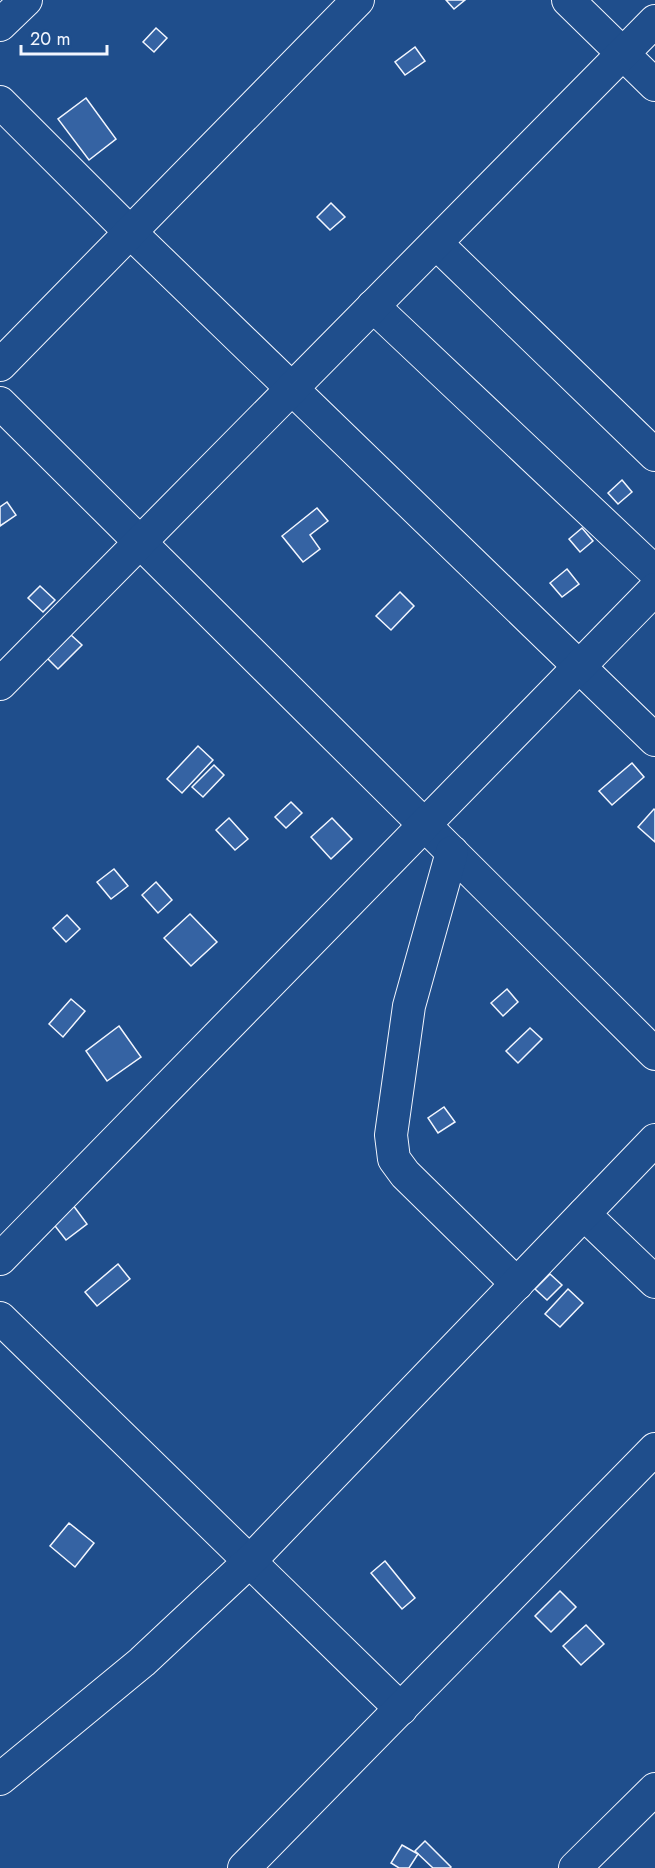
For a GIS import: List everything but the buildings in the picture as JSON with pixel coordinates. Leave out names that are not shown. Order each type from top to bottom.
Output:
[{"type":"street","points":[[0,25],[26,0]]},
{"type":"street","points":[[0,365],[358,0]]},
{"type":"street","points":[[568,0],[655,85]]},
{"type":"street","points":[[0,684],[655,21]]},
{"type":"street","points":[[0,102],[291,389],[580,665],[655,740]]},
{"type":"street","points":[[436,243],[655,455]]},
{"type":"street","points":[[373,306],[655,572]]},
{"type":"street","points":[[0,403],[655,1054]]},
{"type":"street","points":[[0,1259],[655,589]]},
{"type":"street","points":[[452,852],[409,1006],[391,1136],[394,1158],[405,1174],[517,1284]]},
{"type":"street","points":[[0,1779],[142,1662],[250,1561],[655,1140]]},
{"type":"street","points":[[584,1214],[655,1282]]},
{"type":"street","points":[[0,1318],[401,1709]]},
{"type":"street","points":[[244,1868],[655,1449]]},
{"type":"street","points":[[575,1868],[655,1789]]}]
